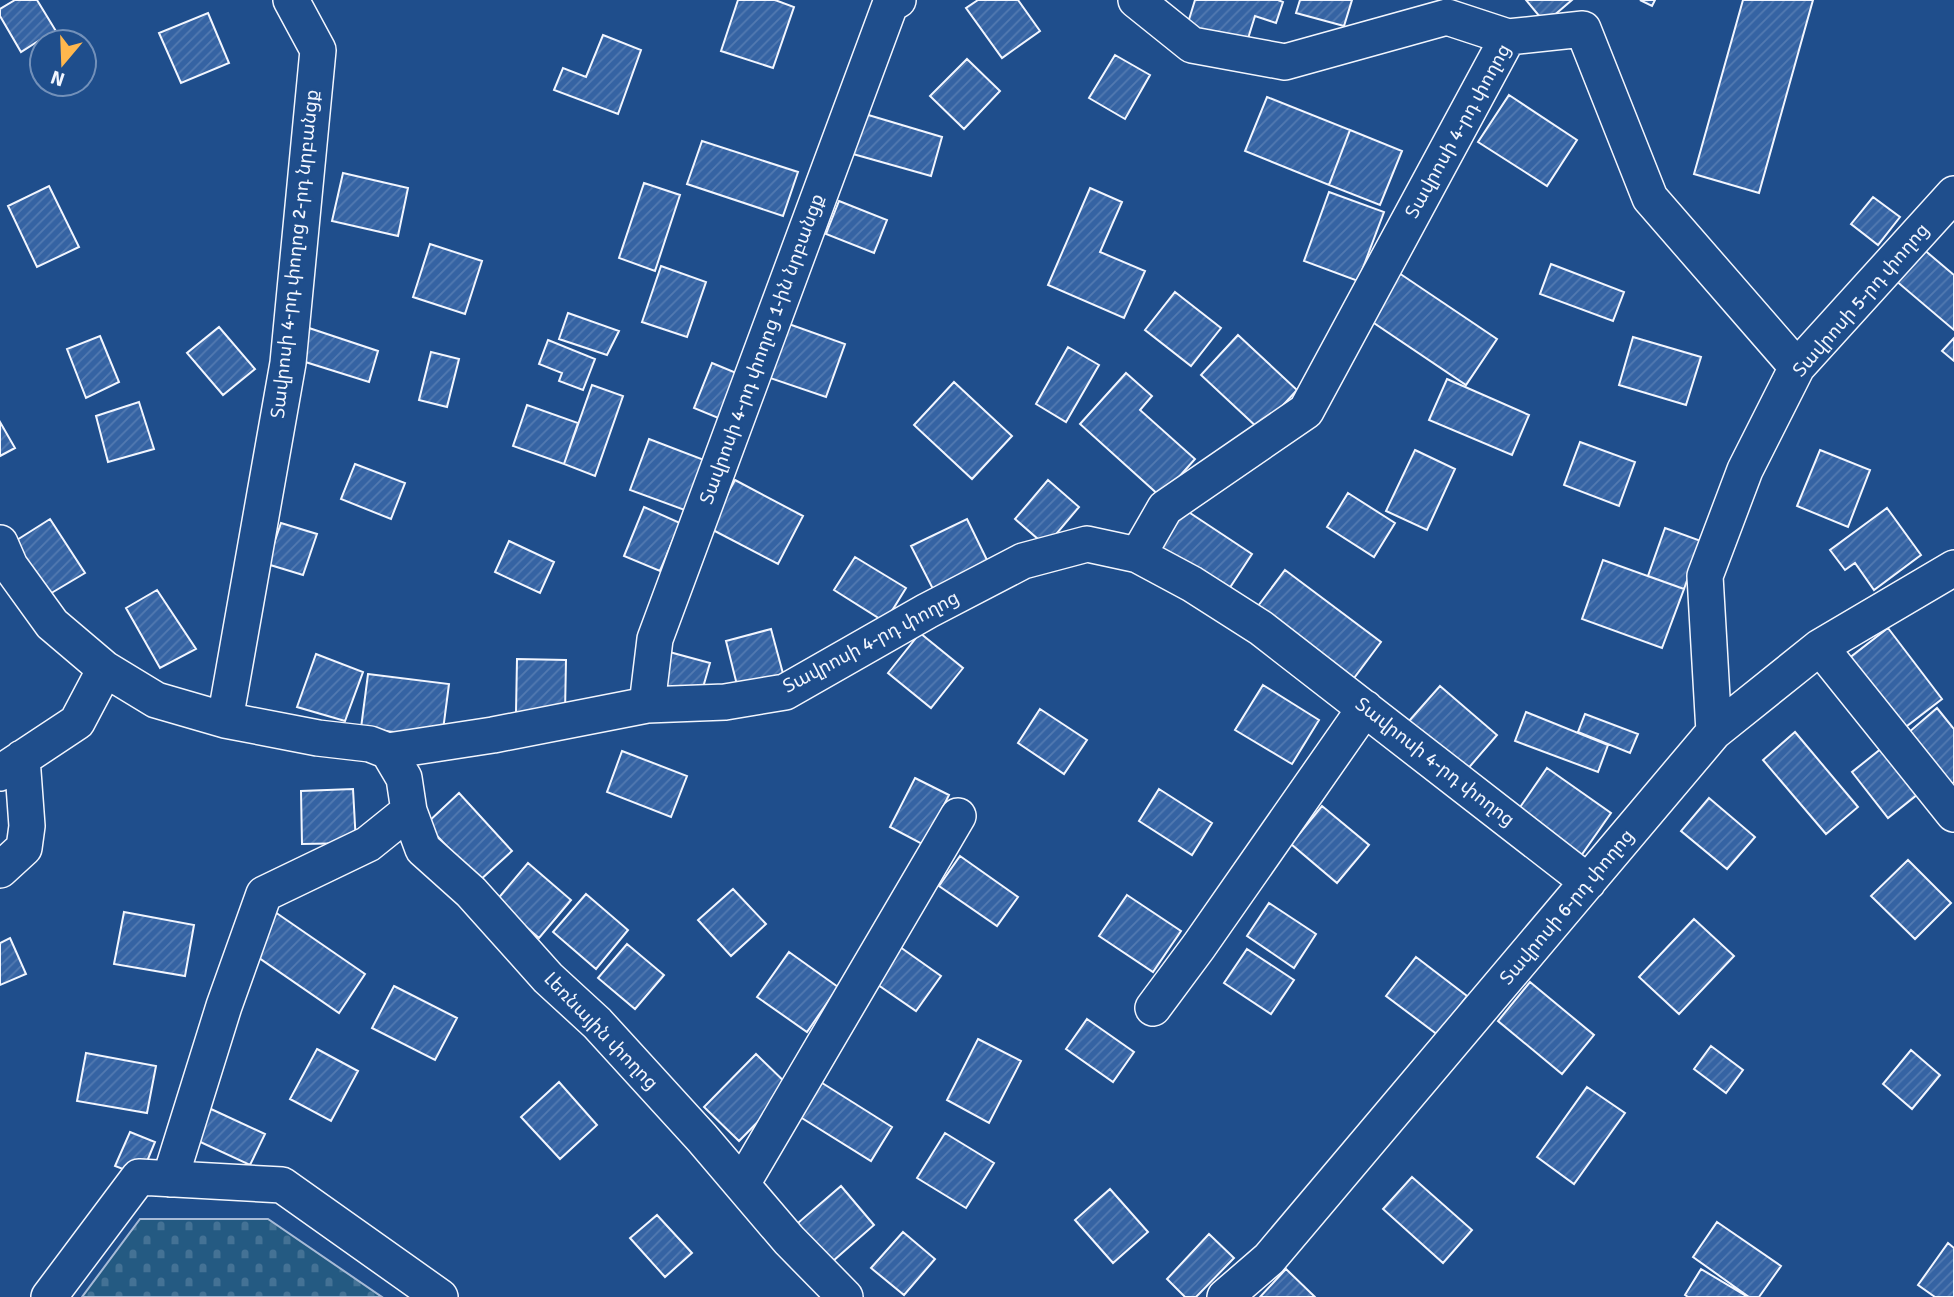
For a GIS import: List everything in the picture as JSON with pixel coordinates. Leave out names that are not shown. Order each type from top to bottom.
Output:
[{"type":"street","name":"Տավրոսի 4-րդ փողոց 2-րդ նրբանցք","points":[[225,720],[288,363],[315,77],[317,50],[291,0]]},
{"type":"street","name":"Տավրոսի 4-րդ փողոց 1-ին նրբանցք","points":[[647,705],[655,639],[890,5],[898,0]]},
{"type":"street","points":[[1136,0],[1192,44],[1285,62],[1447,17],[1508,37]]},
{"type":"street","name":"Տավրոսի 4-րդ փողոց","points":[[1138,555],[1165,508],[1306,411],[1508,37],[1583,29],[1650,198],[1797,367]]},
{"type":"street","name":"Տավրոսի 5-րդ փողոց","points":[[1714,732],[1705,576],[1745,470],[1797,367],[1954,194]]},
{"type":"street","points":[[0,544],[10,566],[52,624],[105,669],[156,700],[225,720],[318,738],[370,744],[388,751]]},
{"type":"street","name":"Տավրոսի 4-րդ փողոց","points":[[388,751],[493,735],[647,705],[725,702],[785,692],[927,611],[1023,561],[1087,544],[1138,555],[1192,584],[1261,628],[1588,883]]},
{"type":"street","name":"Տավրոսի 6-րդ փողոց","points":[[1225,1297],[1269,1259],[1714,732],[1820,647],[1954,568]]},
{"type":"street","points":[[1820,647],[1954,814]]},
{"type":"street","points":[[0,870],[24,848],[27,826],[11,766],[77,722],[105,669]]},
{"type":"street","points":[[1153,1008],[1365,708]]},
{"type":"street","name":"Լեռնային փողոց","points":[[388,751],[404,778],[409,811],[423,849],[471,892],[548,978],[597,1023],[789,1240],[845,1297]]},
{"type":"street","points":[[170,1179],[224,1006],[264,894],[368,844],[409,811]]},
{"type":"street","points":[[742,1184],[958,816]]},
{"type":"street","points":[[49,1297],[139,1177],[282,1185],[440,1297]]},
{"type":"green space","points":[[140,1219],[268,1219],[382,1297],[82,1297]]},
{"type":"building","points":[[15,0],[37,0],[54,28],[28,28],[28,48],[21,52],[0,16],[0,9]]},
{"type":"building","points":[[738,0],[775,0],[794,7],[773,68],[721,51]]},
{"type":"building","points":[[978,0],[1018,0],[1040,31],[1002,58],[966,8]]},
{"type":"building","points":[[1195,0],[1283,2],[1276,23],[1255,16],[1246,45],[1187,26]]},
{"type":"building","points":[[1300,0],[1352,0],[1344,26],[1296,13]]},
{"type":"building","points":[[1526,0],[1572,0],[1545,23]]},
{"type":"building","points":[[1640,0],[1655,0],[1652,6]]},
{"type":"building","points":[[1743,0],[1813,0],[1759,193],[1694,174]]},
{"type":"building","points":[[208,13],[229,63],[181,83],[159,33]]},
{"type":"building","points":[[603,35],[641,50],[618,114],[554,90],[563,68],[586,77]]},
{"type":"building","points":[[1115,55],[1150,75],[1125,119],[1089,98]]},
{"type":"building","points":[[967,59],[1000,91],[964,129],[930,96]]},
{"type":"building","points":[[1509,95],[1577,140],[1547,186],[1478,142]]},
{"type":"building","points":[[1267,97],[1350,130],[1329,185],[1245,151]]},
{"type":"building","points":[[865,114],[942,137],[931,176],[853,154]]},
{"type":"building","points":[[1350,130],[1402,151],[1380,205],[1329,185]]},
{"type":"building","points":[[702,141],[798,172],[783,216],[687,184]]},
{"type":"building","points":[[343,173],[408,188],[398,236],[332,221]]},
{"type":"building","points":[[644,183],[680,195],[655,271],[619,258]]},
{"type":"building","points":[[49,186],[79,247],[37,267],[8,206]]},
{"type":"building","points":[[1090,188],[1122,202],[1100,252],[1145,271],[1124,318],[1048,285]]},
{"type":"building","points":[[1329,192],[1384,212],[1358,281],[1304,261]]},
{"type":"building","points":[[1873,197],[1900,217],[1878,245],[1851,224]]},
{"type":"building","points":[[839,201],[887,220],[874,253],[826,234]]},
{"type":"building","points":[[430,244],[482,261],[465,314],[413,297]]},
{"type":"building","points":[[1922,248],[1954,275],[1954,330],[1895,280]]},
{"type":"building","points":[[1551,264],[1624,292],[1613,321],[1540,294]]},
{"type":"building","points":[[661,266],[706,282],[687,337],[642,322]]},
{"type":"building","points":[[1396,271],[1497,339],[1466,385],[1365,317]]},
{"type":"building","points":[[1175,292],[1221,328],[1191,366],[1145,330]]},
{"type":"building","points":[[568,313],[619,331],[607,355],[559,339]]},
{"type":"building","points":[[786,323],[845,344],[826,397],[767,377]]},
{"type":"building","points":[[219,327],[255,369],[223,395],[187,353]]},
{"type":"building","points":[[309,328],[378,351],[369,382],[299,360]]},
{"type":"building","points":[[1238,335],[1297,390],[1260,430],[1201,375]]},
{"type":"building","points":[[100,336],[119,382],[86,398],[67,349]]},
{"type":"building","points":[[1633,337],[1701,357],[1686,405],[1619,385]]},
{"type":"building","points":[[1954,338],[1954,361],[1942,351]]},
{"type":"building","points":[[548,340],[595,359],[583,390],[559,381],[562,373],[539,364]]},
{"type":"building","points":[[1068,347],[1099,365],[1066,422],[1036,404]]},
{"type":"building","points":[[431,352],[459,359],[447,407],[419,400]]},
{"type":"building","points":[[712,363],[746,377],[728,422],[694,408]]},
{"type":"building","points":[[1126,373],[1152,396],[1140,410],[1195,459],[1161,497],[1080,424]]},
{"type":"building","points":[[1447,379],[1529,415],[1512,455],[1429,420]]},
{"type":"building","points":[[954,382],[1012,436],[972,479],[914,425]]},
{"type":"building","points":[[592,385],[623,396],[595,476],[564,464]]},
{"type":"building","points":[[139,402],[154,449],[108,462],[96,416]]},
{"type":"building","points":[[527,405],[578,423],[564,464],[513,446]]},
{"type":"building","points":[[0,422],[15,448],[0,456]]},
{"type":"building","points":[[649,439],[712,463],[693,513],[630,490]]},
{"type":"building","points":[[1580,442],[1635,462],[1619,506],[1564,485]]},
{"type":"building","points":[[1415,450],[1455,469],[1427,530],[1386,511]]},
{"type":"building","points":[[1820,450],[1870,470],[1848,527],[1797,506]]},
{"type":"building","points":[[355,464],[405,483],[391,519],[341,499]]},
{"type":"building","points":[[735,480],[803,516],[778,564],[709,528]]},
{"type":"building","points":[[1048,480],[1079,507],[1046,546],[1015,519]]},
{"type":"building","points":[[1348,493],[1395,523],[1374,557],[1327,527]]},
{"type":"building","points":[[644,507],[680,523],[660,571],[624,556]]},
{"type":"building","points":[[1887,508],[1921,555],[1874,590],[1855,563],[1845,570],[1830,550]]},
{"type":"building","points":[[1184,509],[1252,554],[1225,595],[1157,550]]},
{"type":"building","points":[[50,519],[85,573],[43,598],[9,545]]},
{"type":"building","points":[[967,519],[988,562],[933,589],[911,546]]},
{"type":"building","points":[[281,523],[317,534],[303,575],[267,564]]},
{"type":"building","points":[[1665,528],[1701,541],[1684,589],[1648,576]]},
{"type":"building","points":[[509,541],[554,562],[540,593],[495,572]]},
{"type":"building","points":[[855,557],[906,588],[885,622],[834,590]]},
{"type":"building","points":[[1603,560],[1684,589],[1662,648],[1582,619]]},
{"type":"building","points":[[1285,570],[1381,642],[1351,682],[1255,610]]},
{"type":"building","points":[[157,590],[196,649],[160,668],[126,608]]},
{"type":"building","points":[[1888,628],[1942,699],[1903,729],[1848,659]]},
{"type":"building","points":[[771,629],[785,681],[739,693],[726,641]]},
{"type":"building","points":[[920,633],[963,668],[931,708],[888,673]]},
{"type":"building","points":[[662,650],[710,663],[700,698],[653,684]]},
{"type":"building","points":[[316,654],[363,672],[345,721],[297,707]]},
{"type":"building","points":[[517,659],[566,660],[565,713],[516,712]]},
{"type":"building","points":[[368,674],[449,684],[442,738],[361,728]]},
{"type":"building","points":[[1263,685],[1319,720],[1292,764],[1235,730]]},
{"type":"building","points":[[1440,686],[1497,735],[1459,779],[1402,729]]},
{"type":"building","points":[[1937,708],[1954,729],[1954,782],[1951,784],[1908,733]]},
{"type":"building","points":[[1040,709],[1087,740],[1064,774],[1018,743]]},
{"type":"building","points":[[1526,712],[1608,745],[1598,772],[1515,741]]},
{"type":"building","points":[[1585,714],[1638,734],[1630,753],[1578,732]]},
{"type":"building","points":[[1795,732],[1858,807],[1826,834],[1763,760]]},
{"type":"building","points":[[1882,748],[1918,794],[1888,818],[1852,772]]},
{"type":"building","points":[[622,751],[687,776],[671,817],[607,792]]},
{"type":"building","points":[[1547,768],[1611,813],[1578,860],[1514,816]]},
{"type":"building","points":[[915,778],[949,795],[924,845],[890,827]]},
{"type":"building","points":[[353,789],[356,843],[302,844],[301,791]]},
{"type":"building","points":[[1159,789],[1212,823],[1192,855],[1139,821]]},
{"type":"building","points":[[459,793],[512,851],[479,881],[426,824]]},
{"type":"building","points":[[1709,798],[1755,837],[1727,869],[1681,831]]},
{"type":"building","points":[[1322,806],[1369,845],[1337,883],[1291,844]]},
{"type":"building","points":[[960,856],[1018,897],[997,926],[939,886]]},
{"type":"building","points":[[1908,860],[1951,903],[1915,939],[1871,896]]},
{"type":"building","points":[[528,863],[571,900],[539,938],[496,901]]},
{"type":"building","points":[[733,889],[766,924],[731,956],[698,920]]},
{"type":"building","points":[[586,894],[628,930],[596,969],[553,932]]},
{"type":"building","points":[[1127,895],[1181,931],[1153,972],[1099,936]]},
{"type":"building","points":[[1269,903],[1316,934],[1294,968],[1247,936]]},
{"type":"building","points":[[124,912],[194,925],[185,976],[114,964]]},
{"type":"building","points":[[275,912],[365,974],[339,1013],[249,951]]},
{"type":"building","points":[[1694,919],[1734,956],[1679,1014],[1639,977]]},
{"type":"building","points":[[10,938],[26,974],[0,985],[0,943]]},
{"type":"building","points":[[893,942],[941,976],[916,1011],[868,978]]},
{"type":"building","points":[[627,944],[664,975],[635,1009],[598,978]]},
{"type":"building","points":[[1247,949],[1294,980],[1271,1014],[1224,983]]},
{"type":"building","points":[[789,952],[838,987],[807,1032],[757,997]]},
{"type":"building","points":[[1416,957],[1467,996],[1438,1035],[1386,996]]},
{"type":"building","points":[[1530,982],[1594,1035],[1562,1074],[1498,1021]]},
{"type":"building","points":[[394,986],[457,1018],[435,1060],[372,1028]]},
{"type":"building","points":[[1087,1019],[1134,1052],[1113,1082],[1066,1049]]},
{"type":"building","points":[[978,1039],[1021,1061],[989,1123],[947,1100]]},
{"type":"building","points":[[1711,1046],[1743,1070],[1726,1093],[1694,1069]]},
{"type":"building","points":[[317,1049],[358,1071],[331,1121],[290,1099]]},
{"type":"building","points":[[1911,1050],[1940,1075],[1912,1109],[1883,1084]]},
{"type":"building","points":[[86,1053],[156,1066],[147,1113],[77,1101]]},
{"type":"building","points":[[756,1054],[791,1088],[739,1141],[704,1107]]},
{"type":"building","points":[[819,1081],[892,1127],[871,1161],[797,1115]]},
{"type":"building","points":[[559,1082],[597,1125],[560,1159],[521,1117]]},
{"type":"building","points":[[1587,1087],[1625,1113],[1574,1184],[1537,1157]]},
{"type":"building","points":[[211,1109],[265,1134],[250,1165],[196,1140]]},
{"type":"building","points":[[130,1132],[155,1142],[141,1176],[115,1166]]},
{"type":"building","points":[[945,1133],[994,1163],[966,1208],[917,1178]]},
{"type":"building","points":[[1412,1177],[1472,1230],[1443,1263],[1383,1209]]},
{"type":"building","points":[[841,1186],[874,1225],[825,1268],[791,1229]]},
{"type":"building","points":[[1110,1189],[1148,1232],[1113,1263],[1075,1220]]},
{"type":"building","points":[[657,1215],[692,1253],[665,1277],[630,1238]]},
{"type":"building","points":[[1717,1222],[1781,1266],[1759,1297],[1749,1297],[1693,1257]]},
{"type":"building","points":[[903,1232],[935,1259],[904,1295],[871,1268]]},
{"type":"building","points":[[1209,1234],[1234,1258],[1196,1297],[1185,1297],[1167,1279]]},
{"type":"building","points":[[1948,1243],[1954,1248],[1954,1297],[1935,1297],[1918,1285]]},
{"type":"building","points":[[1286,1269],[1315,1297],[1260,1297]]},
{"type":"building","points":[[1701,1269],[1748,1297],[1688,1297],[1685,1295]]}]
